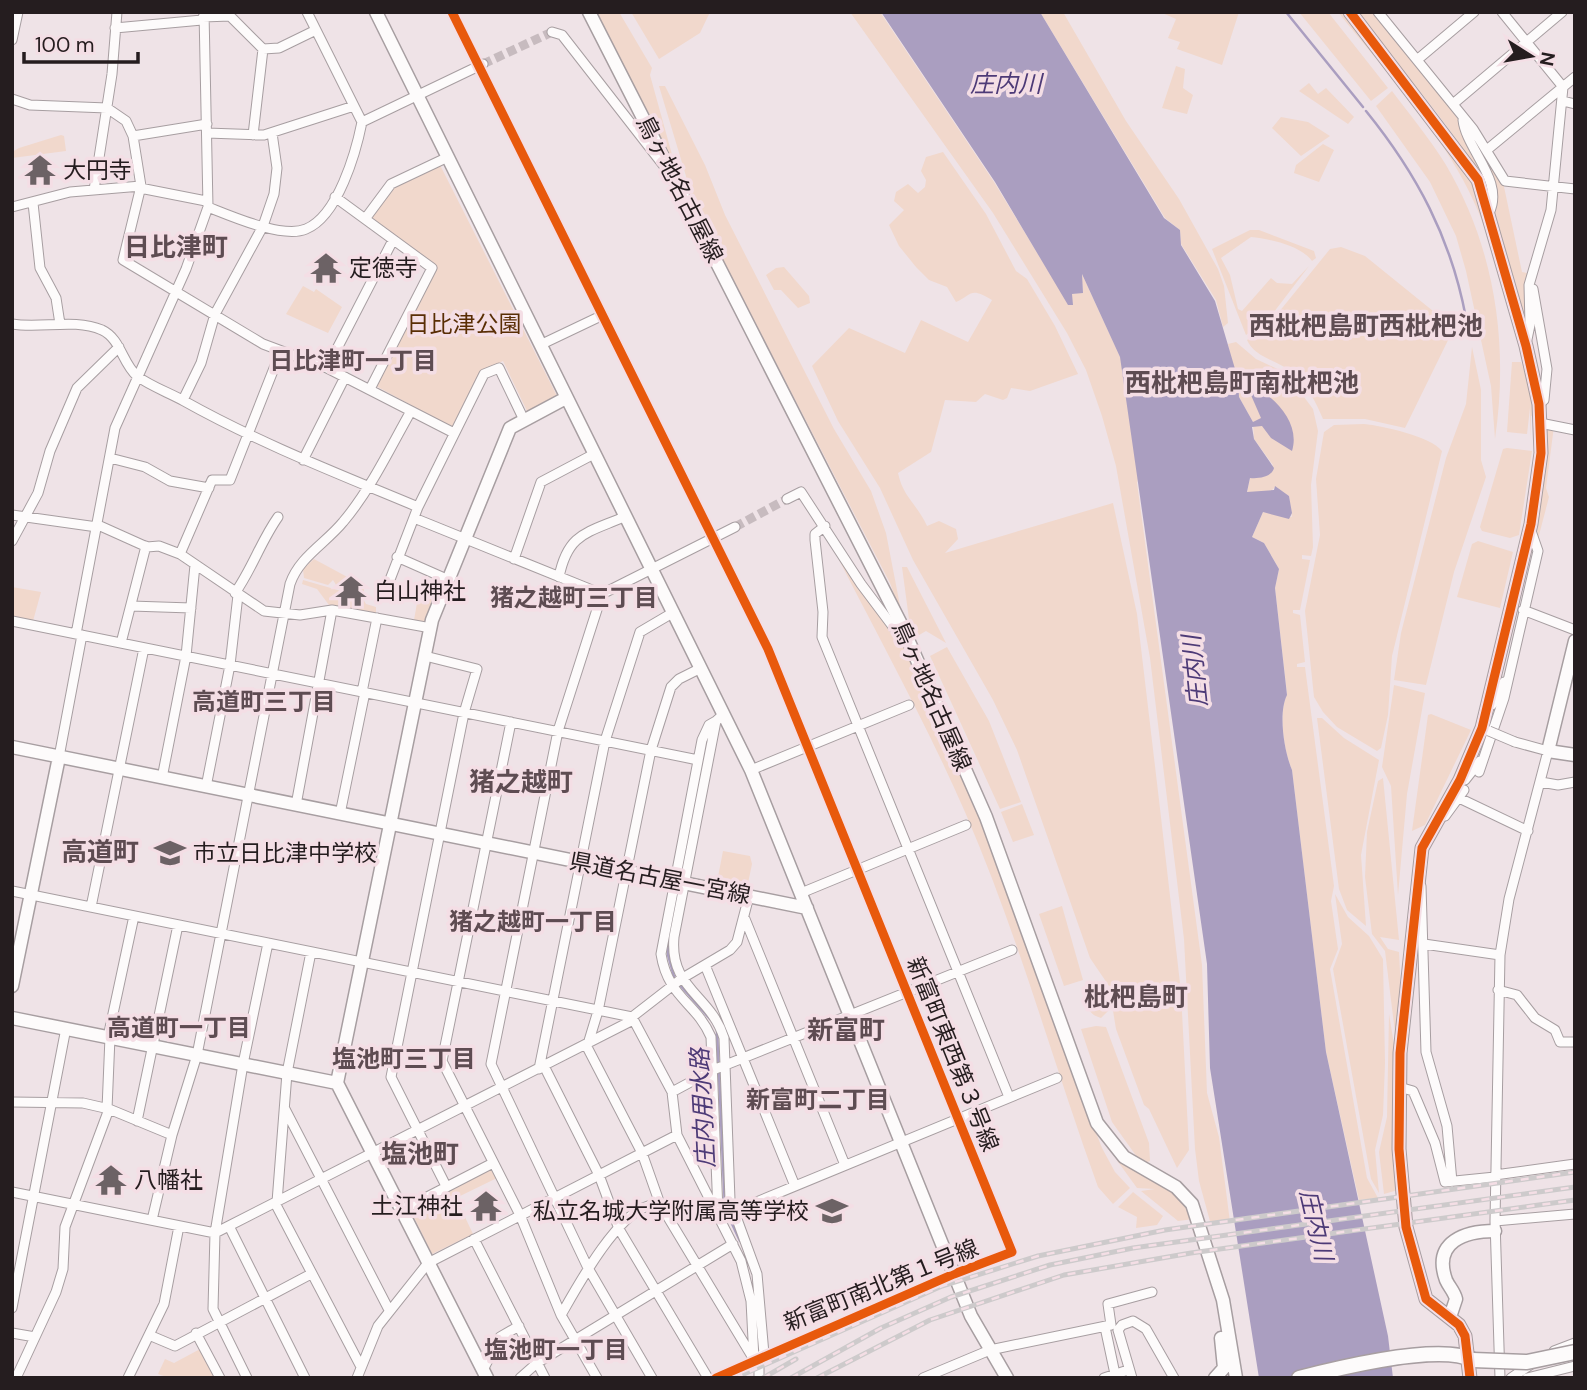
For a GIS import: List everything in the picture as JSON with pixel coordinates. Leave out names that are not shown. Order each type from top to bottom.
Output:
[{"type":"main road","points":[[1299,1378],[1423,1354],[1527,1362],[1575,1352]]},
{"type":"street","points":[[12,40],[18,12]]},
{"type":"street","points":[[94,190],[107,108],[117,12]]},
{"type":"street","points":[[12,207],[70,192],[141,187],[207,204],[263,226],[291,231],[307,229],[320,218],[348,176],[362,122],[307,12]]},
{"type":"street","points":[[376,12],[674,612],[701,668],[720,718],[751,770],[971,1316],[1007,1378]]},
{"type":"street","name":"新富町東西第３号線","points":[[452,12],[768,649],[1012,1252]]},
{"type":"street","name":"鳥ヶ地名古屋線","points":[[589,12],[902,626],[986,817],[1097,1123],[1110,1143],[1124,1157],[1175,1187],[1192,1204],[1220,1290],[1236,1378]]},
{"type":"street","points":[[1350,12],[1475,173],[1489,213],[1526,346],[1539,404],[1538,480],[1530,528],[1487,706],[1485,729],[1461,789]]},
{"type":"street","points":[[1417,60],[1474,12]]},
{"type":"street","points":[[1502,12],[1563,87],[1551,210],[1529,287],[1530,325],[1526,346]]},
{"type":"street","points":[[1453,104],[1562,12]]},
{"type":"street","points":[[1381,13],[1488,149],[1505,181],[1575,189]]},
{"type":"street","points":[[115,28],[232,14],[263,49],[253,135]]},
{"type":"street","points":[[12,986],[33,895],[59,757],[115,428],[175,290],[207,204],[203,17]]},
{"type":"street","points":[[263,49],[279,48],[316,30]]},
{"type":"street","points":[[552,32],[562,35],[639,137],[675,179]]},
{"type":"street","points":[[362,122],[480,65]]},
{"type":"street","points":[[1488,149],[1575,77]]},
{"type":"street","points":[[12,99],[47,106],[107,108],[126,121],[133,136],[141,187],[123,260],[280,352],[327,368],[454,433]]},
{"type":"street","points":[[1563,101],[1575,104]]},
{"type":"street","points":[[133,136],[207,129],[253,135],[272,133],[354,106]]},
{"type":"street","points":[[1463,117],[1463,124],[1488,180],[1492,206],[1489,213]]},
{"type":"street","points":[[183,400],[201,363],[215,314],[263,226],[274,194],[277,168],[272,133]]},
{"type":"street","points":[[365,219],[391,184],[447,157]]},
{"type":"street","points":[[335,197],[432,268],[370,389]]},
{"type":"street","points":[[33,203],[40,268],[56,298],[60,324]]},
{"type":"street","points":[[327,368],[393,240]]},
{"type":"street","points":[[1529,287],[1533,287],[1547,369],[1544,400],[1539,404]]},
{"type":"street","points":[[540,345],[603,315]]},
{"type":"street","points":[[12,324],[35,328],[60,324],[99,329],[114,338],[136,375],[303,460],[368,489],[418,507]]},
{"type":"street","points":[[12,541],[38,493],[50,451],[77,388],[119,347]]},
{"type":"street","points":[[180,554],[212,481],[230,480],[280,352]]},
{"type":"street","points":[[386,590],[418,507],[484,374],[499,368],[524,420]]},
{"type":"street","points":[[303,460],[345,377]]},
{"type":"street","points":[[485,1374],[337,1083],[431,628],[508,432],[524,420],[566,398]]},
{"type":"street","points":[[152,1220],[172,1135],[197,1055],[251,796],[290,583],[298,568],[343,523],[368,489],[411,411]]},
{"type":"street","points":[[1540,423],[1575,430]]},
{"type":"street","points":[[514,559],[541,482],[594,454]]},
{"type":"street","points":[[110,458],[145,467],[170,481],[209,488]]},
{"type":"street","points":[[788,499],[801,492],[861,584],[894,628],[902,626]]},
{"type":"street","points":[[12,515],[97,526],[146,546],[159,546],[180,554],[264,611],[316,614],[332,610],[431,628]]},
{"type":"street","points":[[559,577],[566,550],[575,539],[626,516]]},
{"type":"street","points":[[206,787],[230,665],[237,594],[261,542],[278,517]]},
{"type":"street","points":[[414,518],[602,594]]},
{"type":"street","points":[[825,526],[815,534],[823,612],[822,638],[860,725],[1009,1097]]},
{"type":"street","points":[[652,1378],[588,1268],[491,1064],[558,732],[602,594],[735,527]]},
{"type":"street","points":[[1479,772],[1508,679],[1539,548],[1530,528]]},
{"type":"street","points":[[121,643],[146,546]]},
{"type":"street","points":[[397,557],[449,580]]},
{"type":"street","points":[[162,778],[186,656],[195,565]]},
{"type":"street","points":[[131,606],[191,608]]},
{"type":"street","points":[[296,805],[332,610]]},
{"type":"street","points":[[674,612],[640,632],[605,741],[541,1067],[599,1175],[619,1229],[708,1378]]},
{"type":"street","points":[[1522,613],[1575,630]]},
{"type":"street","points":[[1504,632],[1509,633],[1522,613]]},
{"type":"street","points":[[340,814],[377,618]]},
{"type":"street","points":[[12,621],[698,760]]},
{"type":"street","points":[[1500,1378],[1495,1176],[1500,955],[1509,899],[1541,782],[1575,640]]},
{"type":"street","points":[[91,907],[144,648]]},
{"type":"street","points":[[425,656],[477,669],[464,713],[391,1077],[446,1186]]},
{"type":"street","points":[[701,668],[679,679],[671,687],[651,750],[598,1011],[587,1044],[642,1153],[660,1204],[697,1267],[759,1357]]},
{"type":"street","points":[[1487,706],[1492,705],[1508,679]]},
{"type":"street","points":[[751,770],[909,705]]},
{"type":"street","points":[[720,718],[709,725],[702,740],[679,882],[673,946],[676,983],[721,1028],[719,1068],[725,1214],[751,1301],[759,1357]]},
{"type":"street","points":[[679,882],[720,718]]},
{"type":"street","points":[[511,722],[442,1061],[520,1216],[561,1315],[597,1378]]},
{"type":"street","points":[[1485,729],[1515,742],[1575,755]]},
{"type":"street","name":"県道名古屋一宮線","points":[[12,747],[807,908]]},
{"type":"street","points":[[1470,1378],[1465,1336],[1450,1317],[1426,1299],[1406,1227],[1399,1149],[1399,1087],[1422,848],[1438,817],[1485,758]]},
{"type":"street","points":[[1541,782],[1558,785],[1575,782]]},
{"type":"street","points":[[1461,789],[1528,831]]},
{"type":"street","points":[[801,893],[966,825]]},
{"type":"street","points":[[1417,883],[1423,890],[1426,1052],[1447,1126],[1452,1182]]},
{"type":"street","points":[[12,891],[632,1018]]},
{"type":"street","points":[[12,1192],[215,1233],[587,1044],[632,1018],[676,983],[722,956],[737,942],[749,896]]},
{"type":"street","points":[[16,1378],[63,1269],[65,1227],[108,1109],[109,1037],[134,916]]},
{"type":"street","points":[[745,919],[845,1165]]},
{"type":"street","points":[[138,1121],[178,925]]},
{"type":"street","points":[[247,1378],[213,1310],[215,1233],[243,1064],[268,943]]},
{"type":"street","points":[[1424,944],[1500,955]]},
{"type":"street","points":[[671,1091],[719,1068],[1012,950]]},
{"type":"street","points":[[311,952],[287,1073],[276,1202],[311,1275],[360,1365]]},
{"type":"street","points":[[705,965],[795,1186]]},
{"type":"street","points":[[1498,990],[1517,995],[1535,1018],[1555,1030],[1560,1042],[1575,1042]]},
{"type":"street","points":[[12,1018],[337,1083]]},
{"type":"street","points":[[632,1018],[671,1091],[677,1135],[725,1214],[757,1274],[759,1378]]},
{"type":"street","points":[[12,1308],[66,1028]]},
{"type":"street","points":[[719,1068],[725,1214]]},
{"type":"street","points":[[561,1315],[588,1268],[619,1229],[645,1206],[660,1204],[725,1214],[1057,1078]]},
{"type":"street","points":[[1399,1087],[1413,1091],[1435,1143],[1446,1182],[1575,1164]]},
{"type":"street","points":[[12,1101],[83,1103],[108,1109],[172,1135]]},
{"type":"street","points":[[284,1108],[389,1310]]},
{"type":"street","points":[[357,1378],[360,1365],[389,1310],[428,1263],[677,1135]]},
{"type":"street","points":[[402,1210],[493,1163]]},
{"type":"street","points":[[1450,1317],[1456,1299],[1445,1275],[1449,1246],[1454,1239],[1495,1226],[1575,1214]]},
{"type":"street","points":[[128,1378],[164,1304],[179,1226]]},
{"type":"street","points":[[229,1226],[305,1378]]},
{"type":"street","points":[[474,1239],[545,1378]]},
{"type":"street","points":[[520,1378],[537,1363],[733,1244]]},
{"type":"street","name":"新富町南北第１号線","points":[[716,1378],[759,1357],[1012,1252]]},
{"type":"street","points":[[149,1335],[175,1346],[311,1275]]},
{"type":"street","points":[[923,1378],[990,1350],[1111,1325],[1108,1304],[1152,1292]]},
{"type":"street","points":[[1215,1378],[1224,1368],[1221,1329],[1225,1318]]},
{"type":"street","points":[[1104,1378],[1115,1374],[1130,1374],[1118,1330],[1122,1325],[1133,1321],[1146,1329],[1174,1378]]},
{"type":"street","points":[[485,1374],[500,1337],[519,1326]]},
{"type":"street","points":[[1105,1326],[1115,1374]]},
{"type":"street","points":[[12,1333],[35,1337]]},
{"type":"street","points":[[196,1333],[220,1378]]},
{"type":"street","points":[[1511,1378],[1543,1355],[1575,1343]]},
{"type":"street","points":[[1527,1378],[1575,1366]]},
{"type":"green space","points":[[597,12],[619,12],[652,68],[650,75],[676,169]]},
{"type":"green space","points":[[631,12],[710,12],[700,33],[659,59]]},
{"type":"green space","points":[[850,12],[880,12],[994,182],[1069,305],[1072,294],[1083,292],[1081,272],[1124,365],[1140,471],[1137,483],[1202,965],[1207,1093],[1219,1137],[1230,1222],[1211,1225],[1199,1181],[1184,939],[1150,658],[1116,466],[1102,416],[1086,370],[1067,333],[993,213]]},
{"type":"green space","points":[[1040,12],[1063,12],[1126,121],[1179,199],[1218,269],[1224,286],[1228,323],[1223,327],[1216,300],[1181,244],[1180,230],[1165,218]]},
{"type":"green space","points":[[1160,12],[1239,12],[1222,65],[1177,49],[1180,42],[1168,38],[1176,19]]},
{"type":"green space","points":[[1299,12],[1328,12],[1388,88],[1371,101]]},
{"type":"green space","points":[[1338,12],[1345,12],[1473,177],[1531,380],[1536,414],[1531,416],[1530,440],[1530,408],[1527,434],[1507,432],[1512,362],[1521,362],[1527,380],[1500,273],[1471,195],[1432,129]]},
{"type":"green space","points":[[1354,12],[1375,12],[1444,98],[1472,145],[1489,196],[1477,172],[1446,125]]},
{"type":"green space","points":[[1176,66],[1185,69],[1183,88],[1193,95],[1187,114],[1162,108]]},
{"type":"green space","points":[[1309,83],[1318,94],[1326,88],[1354,117],[1348,124],[1299,91]]},
{"type":"green space","points":[[659,86],[665,86],[705,165],[725,215],[834,429],[871,491],[886,533],[902,616],[890,583],[685,187],[686,176]]},
{"type":"green space","points":[[1392,91],[1446,165],[1463,197],[1487,263],[1499,332],[1499,403],[1495,439],[1491,386],[1456,236],[1430,182],[1376,106]]},
{"type":"green space","points":[[1281,117],[1308,122],[1330,136],[1301,156],[1272,128]]},
{"type":"green space","points":[[1465,124],[1503,182],[1522,272],[1527,273],[1527,333],[1496,225],[1494,197]]},
{"type":"green space","points":[[64,136],[66,151],[12,158],[12,152],[19,148]]},
{"type":"green space","points":[[1323,144],[1334,150],[1319,182],[1294,173],[1296,165]]},
{"type":"green space","points":[[943,152],[986,214],[1016,271],[1027,279],[1055,326],[1078,374],[1030,391],[1011,388],[1007,398],[1003,400],[985,394],[976,402],[945,400],[931,452],[898,473],[903,488],[927,526],[939,521],[956,529],[958,539],[945,553],[1113,503],[1137,614],[1181,992],[1189,1150],[1177,1168],[1149,1109],[1144,1105],[1116,1029],[1109,986],[1090,958],[1017,750],[993,700],[913,560],[880,488],[838,421],[812,366],[849,328],[905,353],[921,320],[968,342],[992,300],[975,293],[956,302],[947,287],[929,280],[916,267],[899,246],[889,225],[904,210],[894,201],[896,192],[908,184],[918,193],[925,187],[926,180],[921,171],[926,157]]},
{"type":"green space","name":"日比津公園","points":[[440,165],[557,396],[527,411],[503,361],[481,372],[453,428],[376,386],[436,267],[370,219],[393,187]]},
{"type":"green space","points":[[1250,230],[1259,230],[1314,251],[1316,258],[1312,261],[1292,247],[1251,237],[1221,258],[1230,275],[1238,309],[1242,311],[1271,278],[1277,283],[1292,284],[1309,266],[1268,320],[1246,335],[1212,249]]},
{"type":"green space","points":[[1341,247],[1365,256],[1454,328],[1405,428],[1365,419],[1323,419],[1310,394],[1297,377],[1255,351],[1247,340],[1266,328],[1330,249]]},
{"type":"green space","points":[[784,267],[809,296],[810,303],[798,308],[781,290],[774,290],[766,275],[776,268]]},
{"type":"green space","points":[[303,286],[314,292],[316,289],[342,307],[328,333],[286,314]]},
{"type":"green space","points":[[1236,342],[1256,359],[1286,373],[1313,409],[1318,431],[1311,485],[1313,547],[1311,556],[1302,555],[1302,559],[1310,560],[1300,610],[1293,610],[1293,613],[1300,615],[1305,662],[1297,664],[1297,667],[1305,667],[1334,886],[1331,901],[1338,949],[1330,969],[1367,1178],[1378,1198],[1359,1200],[1326,1052],[1292,770],[1283,732],[1284,702],[1287,694],[1275,588],[1279,569],[1264,543],[1252,537],[1263,512],[1292,517],[1289,496],[1275,487],[1270,492],[1247,493],[1250,478],[1273,465],[1254,439],[1253,422],[1239,397],[1228,344]]},
{"type":"green space","points":[[1472,347],[1481,390],[1481,460],[1486,477],[1454,572],[1426,685],[1394,680],[1401,633],[1446,458],[1466,404]]},
{"type":"green space","points":[[1364,424],[1417,436],[1442,451],[1392,656],[1388,715],[1381,748],[1377,751],[1337,727],[1314,697],[1305,611],[1320,535],[1316,479],[1324,432],[1334,425]]},
{"type":"green space","points":[[1554,426],[1546,488],[1549,497],[1538,539],[1534,526],[1546,427]]},
{"type":"green space","points":[[1503,449],[1532,451],[1519,535],[1510,538],[1482,531],[1480,527]]},
{"type":"green space","points":[[827,536],[895,634],[903,640],[959,764],[1102,1148],[1115,1172],[1130,1188],[1113,1204],[1098,1187],[1019,952],[965,812]]},
{"type":"green space","points":[[1478,541],[1513,552],[1500,608],[1457,597],[1472,544]]},
{"type":"green space","points":[[314,559],[364,586],[364,593],[338,588],[333,580],[328,585],[304,578],[303,569]]},
{"type":"green space","points":[[902,567],[907,567],[946,643],[926,631],[914,638],[911,634]]},
{"type":"green space","points":[[303,580],[362,597],[366,604],[376,607],[376,613],[329,605],[317,589],[302,584]]},
{"type":"green space","points":[[414,585],[436,594],[424,622],[414,620],[417,603],[402,595],[408,594]]},
{"type":"green space","points":[[12,587],[41,592],[33,621],[12,617]]},
{"type":"green space","points":[[947,647],[989,721],[1021,802],[1000,809],[930,656]]},
{"type":"green space","points":[[1394,685],[1425,693],[1407,794],[1398,895],[1391,786],[1382,767]]},
{"type":"green space","points":[[1428,715],[1471,730],[1425,825],[1412,831]]},
{"type":"green space","points":[[1317,718],[1322,718],[1344,738],[1379,760],[1361,855],[1366,926],[1347,910],[1339,889]]},
{"type":"green space","points":[[1383,778],[1399,940],[1380,937],[1388,949],[1399,952],[1401,992],[1397,1049],[1385,951],[1372,934],[1365,877],[1367,832],[1378,781]]},
{"type":"green space","points":[[1022,804],[1034,835],[1013,842],[1001,812]]},
{"type":"green space","points":[[723,851],[750,856],[752,864],[747,888],[717,882]]},
{"type":"green space","points":[[1335,894],[1348,917],[1369,936],[1383,959],[1383,1115],[1375,1150],[1379,1193],[1371,1179],[1333,969],[1342,944]]},
{"type":"green space","points":[[1062,906],[1083,980],[1064,986],[1039,914]]},
{"type":"green space","points":[[1096,984],[1105,992],[1108,1011],[1101,1018],[1091,1012],[1087,1003],[1086,994]]},
{"type":"green space","points":[[1389,1014],[1397,1063],[1398,1190],[1384,1194],[1379,1152],[1387,1117]]},
{"type":"green space","points":[[1106,1027],[1149,1143],[1150,1161],[1142,1164],[1112,1122],[1081,1029]]},
{"type":"green space","points":[[1116,1159],[1171,1189],[1194,1219],[1178,1221],[1141,1191],[1155,1189],[1137,1188]]},
{"type":"green space","points":[[492,1169],[497,1178],[456,1198],[473,1234],[432,1254],[410,1209]]},
{"type":"green space","points":[[1133,1192],[1163,1216],[1157,1225],[1136,1228],[1137,1217],[1118,1207]]},
{"type":"green space","points":[[202,1348],[217,1378],[179,1378],[158,1374],[165,1359],[174,1363]]},
{"type":"water","name":"庄内川","points":[[881,12],[1040,12],[1164,218],[1180,230],[1181,245],[1215,301],[1238,379],[1239,397],[1253,422],[1261,418],[1247,386],[1249,384],[1276,402],[1289,420],[1294,440],[1292,451],[1271,438],[1262,426],[1252,427],[1254,439],[1274,468],[1261,478],[1250,478],[1247,492],[1274,490],[1275,486],[1289,496],[1292,513],[1289,519],[1263,512],[1252,537],[1264,543],[1279,569],[1275,588],[1287,695],[1283,712],[1283,732],[1292,770],[1326,1052],[1388,1336],[1393,1378],[1259,1378],[1210,1068],[1207,964],[1120,357],[1082,274],[1083,293],[1072,294],[1073,305],[1068,305],[995,182]]},
{"type":"waterway","points":[[1286,12],[1363,107]]},
{"type":"waterway","points":[[1366,111],[1401,159],[1429,208],[1451,261],[1466,318]]},
{"type":"waterway","name":"庄内用水路","points":[[681,875],[700,775]]},
{"type":"waterway","name":"庄内用水路","points":[[669,935],[668,955],[675,980]]},
{"type":"waterway","name":"庄内用水路","points":[[680,985],[710,1019]]},
{"type":"waterway","name":"庄内用水路","points":[[717,1031],[725,1209],[740,1241]]},
{"type":"tunnel","points":[[483,64],[552,32]]},
{"type":"tunnel","points":[[735,527],[787,499]]},
{"type":"railway","points":[[735,1378],[942,1286],[1038,1256],[1165,1230],[1575,1172]]},
{"type":"railway","points":[[791,1378],[881,1328],[951,1297],[1050,1265],[1133,1248],[1575,1187]]},
{"type":"railway","points":[[817,1378],[930,1320],[1064,1275],[1191,1253],[1575,1200]]},
{"type":"railway","points":[[763,1378],[796,1359]]},
{"type":"cycle path","points":[[452,12],[768,649],[1012,1252],[954,1274],[716,1378]]},
{"type":"cycle path","points":[[1350,12],[1478,180],[1526,346],[1539,404],[1541,453],[1531,524],[1482,728],[1460,780],[1422,848],[1400,1053],[1399,1149],[1406,1227],[1426,1299],[1459,1325],[1465,1336],[1470,1378]]},
{"type":"place","name":"大円寺","points":[[40,170]]},
{"type":"place","name":"定徳寺","points":[[326,268]]},
{"type":"place","name":"白山神社","points":[[351,591]]},
{"type":"place","name":"市立日比津中学校","points":[[170,853]]},
{"type":"place","name":"八幡社","points":[[111,1180]]},
{"type":"place","name":"土江神社","points":[[486,1206]]},
{"type":"place","name":"私立名城大学附属高等学校","points":[[832,1211]]},
{"type":"district","name":"日比津町","points":[[176,247]]},
{"type":"district","name":"西枇杷島町西枇杷池","points":[[1366,326]]},
{"type":"district","name":"日比津町一丁目","points":[[353,361]]},
{"type":"district","name":"西枇杷島町南枇杷池","points":[[1242,383]]},
{"type":"district","name":"猪之越町三丁目","points":[[574,598]]},
{"type":"district","name":"高道町三丁目","points":[[264,702]]},
{"type":"district","name":"猪之越町","points":[[521,782]]},
{"type":"district","name":"高道町","points":[[100,852]]},
{"type":"district","name":"猪之越町一丁目","points":[[533,922]]},
{"type":"district","name":"枇杷島町","points":[[1136,997]]},
{"type":"district","name":"高道町一丁目","points":[[179,1028]]},
{"type":"district","name":"新富町","points":[[846,1030]]},
{"type":"district","name":"塩池町三丁目","points":[[404,1059]]},
{"type":"district","name":"新富町二丁目","points":[[818,1100]]},
{"type":"district","name":"塩池町","points":[[420,1154]]},
{"type":"district","name":"塩池町一丁目","points":[[556,1350]]}]
